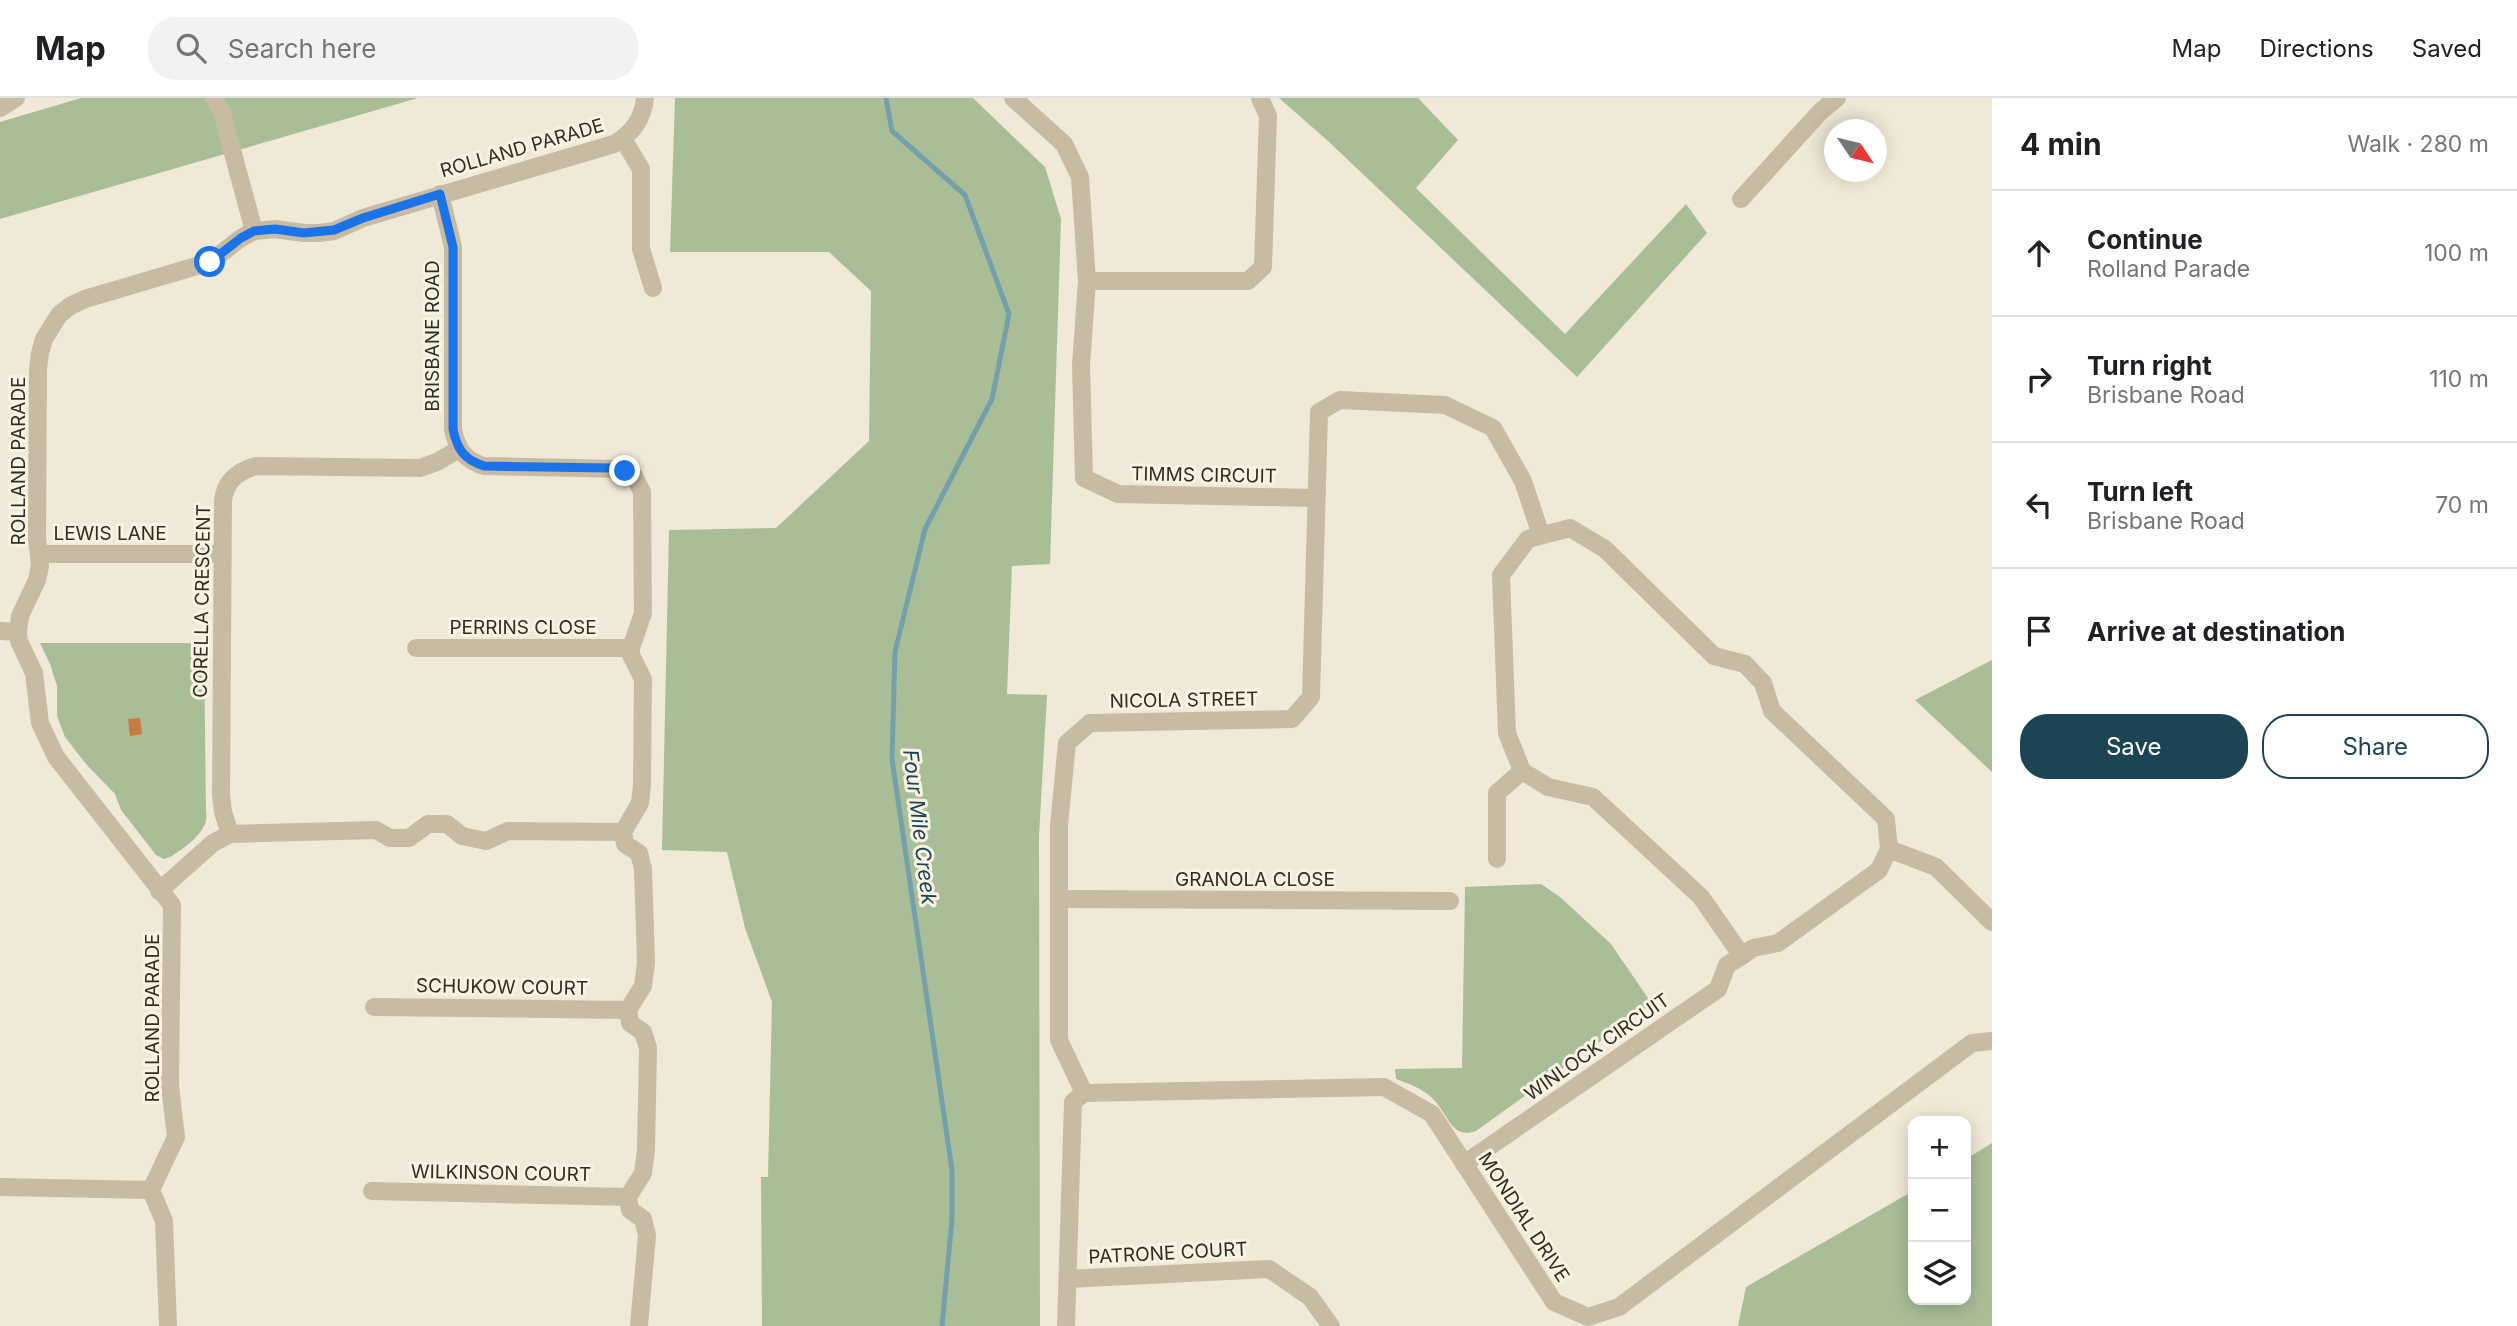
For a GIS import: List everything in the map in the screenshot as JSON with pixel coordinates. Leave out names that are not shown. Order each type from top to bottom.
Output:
[{"type":"street","points":[[0,108],[16,98]]},
{"type":"street","points":[[214,98],[222,113],[254,231]]},
{"type":"street","name":"ROLLAND PARADE","points":[[151,1191],[176,1137],[170,1086],[172,905],[56,757],[40,723],[34,673],[19,641],[9,631],[20,616],[37,580],[38,370],[44,339],[51,326],[70,306],[85,299],[210,262],[254,231],[275,229],[304,233],[334,230],[440,194],[614,144],[634,128],[641,117],[646,98]]},
{"type":"street","name":"TIMMS CIRCUIT","points":[[1013,98],[1064,144],[1080,177],[1087,281],[1080,365],[1084,478],[1118,494],[1315,498]]},
{"type":"street","points":[[1087,281],[1248,281],[1263,267],[1268,116],[1260,98]]},
{"type":"street","points":[[1741,199],[1820,112],[1837,98]]},
{"type":"street","points":[[623,139],[641,169],[641,249],[653,288]]},
{"type":"street","name":"BRISBANE ROAD","points":[[440,194],[453,247],[453,429],[459,449]]},
{"type":"street","name":"NICOLA STREET","points":[[1083,1093],[1059,1040],[1059,825],[1068,743],[1090,723],[1292,719],[1311,697],[1319,412],[1340,400],[1445,405],[1493,428],[1523,481],[1541,536]]},
{"type":"street","points":[[459,449],[472,462],[484,466],[611,468],[628,472],[641,487],[643,614],[631,655],[643,679],[642,785],[640,803],[624,832],[625,844],[639,853],[643,869],[646,963],[643,986],[628,1010],[630,1023],[643,1032],[648,1048],[646,1150],[643,1172],[628,1197],[630,1210],[643,1219],[647,1235],[639,1326]]},
{"type":"street","name":"CORELLA CRESCENT","points":[[230,834],[221,795],[224,493],[235,475],[256,466],[419,468],[437,462],[459,449]]},
{"type":"street","points":[[1742,956],[1701,897],[1593,797],[1548,787],[1522,771],[1507,733],[1501,575],[1528,539],[1570,528],[1605,549],[1714,656],[1745,664],[1763,682],[1772,711],[1886,819],[1889,849],[1936,867],[1992,922]]},
{"type":"street","name":"LEWIS LANE","points":[[39,554],[222,554]]},
{"type":"street","name":"PERRINS CLOSE","points":[[416,648],[631,648]]},
{"type":"street","points":[[1497,859],[1497,793],[1522,771]]},
{"type":"street","points":[[159,891],[214,843],[230,834],[376,830],[390,838],[409,838],[428,824],[447,824],[462,836],[486,841],[508,831],[624,832]]},
{"type":"street","name":"WINLOCK CIRCUIT","points":[[1464,1164],[1718,989],[1727,965],[1753,948],[1777,943],[1879,870],[1889,849]]},
{"type":"street","name":"GRANOLA CLOSE","points":[[1060,899],[1450,901]]},
{"type":"street","name":"SCHUKOW COURT","points":[[374,1007],[628,1010]]},
{"type":"street","name":"MONDIAL DRIVE","points":[[1083,1093],[1384,1087],[1432,1114],[1554,1302],[1588,1317],[1619,1307],[1972,1043],[1992,1041]]},
{"type":"street","points":[[1066,1326],[1073,1102],[1083,1093]]},
{"type":"street","points":[[0,1187],[151,1191],[164,1221],[168,1326]]},
{"type":"street","name":"WILKINSON COURT","points":[[372,1191],[628,1197]]},
{"type":"street","name":"PATRONE COURT","points":[[1068,1279],[1269,1269],[1310,1297],[1331,1326]]},
{"type":"green space","points":[[81,98],[418,98],[0,219],[0,122]]},
{"type":"green space","points":[[675,98],[973,98],[1045,167],[1061,219],[1050,564],[1012,566],[1007,694],[1047,695],[1039,836],[1040,1326],[762,1326],[761,1177],[768,1177],[772,1002],[745,928],[727,852],[662,850],[669,530],[776,528],[869,441],[871,291],[829,252],[670,252]]},
{"type":"green space","points":[[1279,98],[1418,98],[1458,140],[1416,188],[1565,334],[1686,204],[1707,233],[1577,377]]},
{"type":"green space","points":[[40,643],[189,643],[204,646],[206,818],[196,838],[170,857],[164,859],[156,855],[121,810],[115,794],[65,737],[57,716],[57,686]]},
{"type":"green space","points":[[1992,660],[1992,772],[1915,700]]},
{"type":"green space","points":[[1541,884],[1560,897],[1611,944],[1652,1004],[1476,1131],[1461,1132],[1450,1123],[1431,1097],[1415,1086],[1396,1079],[1395,1069],[1462,1068],[1465,887]]},
{"type":"green space","points":[[1992,1143],[1992,1326],[1738,1326],[1746,1287],[1908,1194],[1908,1305],[1971,1305],[1971,1156]]},
{"type":"building","points":[[140,718],[142,734],[130,736],[128,719]]},
{"type":"waterway","name":"Four Mile Creek","points":[[886,98],[892,131],[965,195],[1009,314],[992,399],[925,529],[895,652],[892,759],[952,1170],[952,1219],[942,1326]]},
{"type":"route","points":[[210,262],[254,231],[275,229],[319,233],[440,194],[453,247],[453,429],[459,449],[472,462],[484,466],[611,468],[625,471]]}]
